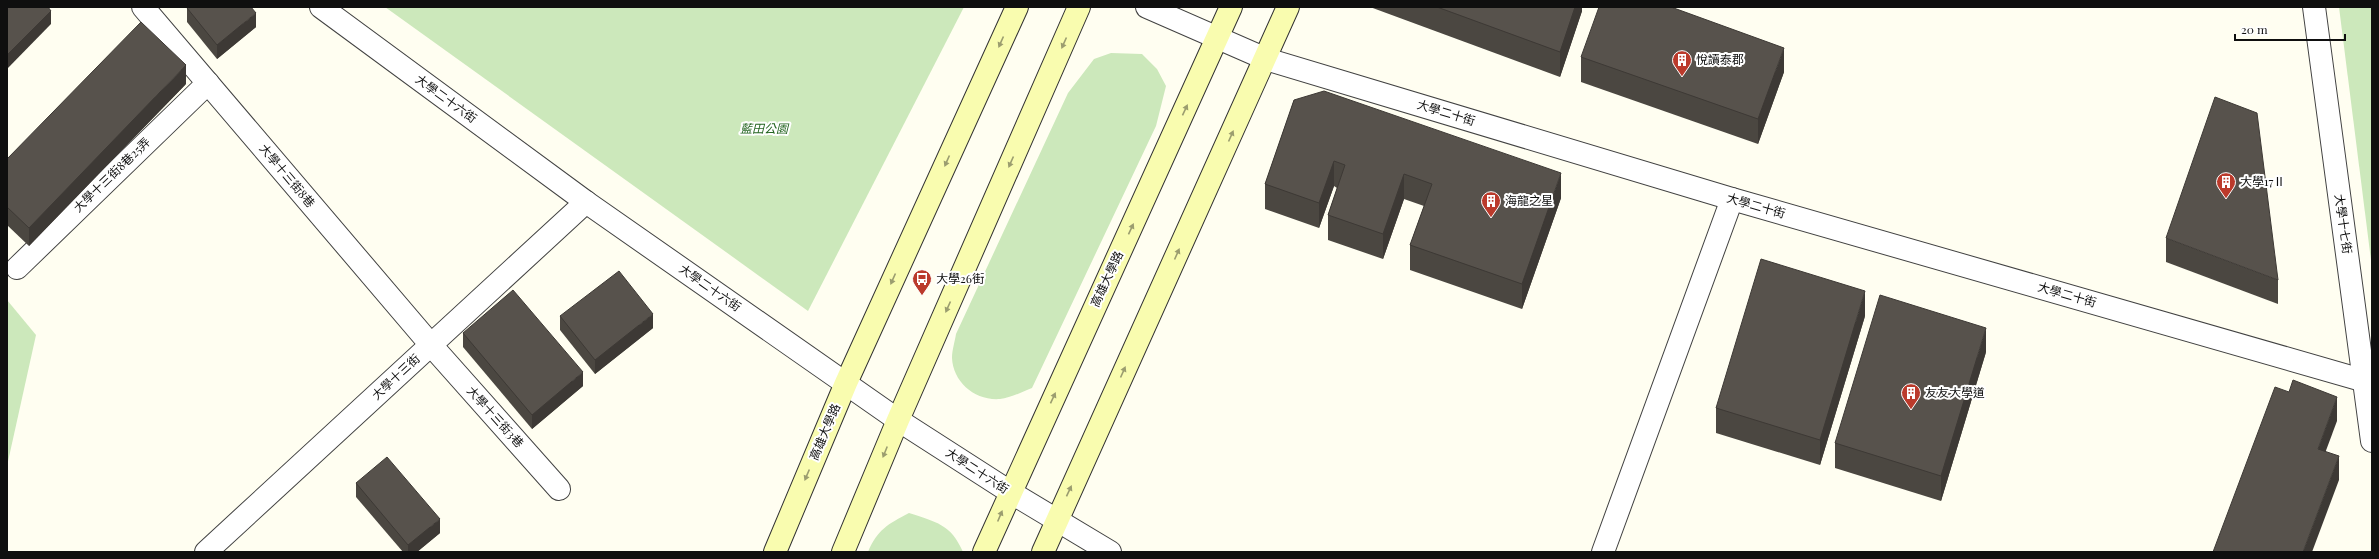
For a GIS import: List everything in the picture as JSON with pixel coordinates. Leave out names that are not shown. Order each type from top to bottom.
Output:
[{"type":"street","name":"大學十三街8巷","points":[[143,7],[431,345]]},
{"type":"street","name":"大學二十六街","points":[[321,7],[586,202],[898,420],[1010,492],[1110,552]]},
{"type":"street","name":"高雄大學路","points":[[775,552],[846,383],[1017,7]]},
{"type":"street","points":[[843,552],[898,420],[1079,7]]},
{"type":"street","name":"大學二十街","points":[[1147,7],[1266,58],[1732,199],[2368,382]]},
{"type":"street","name":"高雄大學路","points":[[984,552],[1231,7]]},
{"type":"street","points":[[1043,552],[1056,520],[1288,7]]},
{"type":"street","name":"大學十七街","points":[[2314,7],[2368,382],[2372,441]]},
{"type":"street","name":"大學十三街8巷25弄","points":[[17,268],[208,83]]},
{"type":"street","points":[[1603,552],[1732,199]]},
{"type":"street","name":"大學十三街","points":[[206,552],[586,202]]},
{"type":"street","name":"大學十三街3巷","points":[[431,345],[559,489]]},
{"type":"green space","name":"藍田公園","points":[[385,7],[964,7],[808,311]]},
{"type":"green space","points":[[2339,7],[2372,7],[2372,268]]},
{"type":"green space","points":[[1111,53],[1142,54],[1157,69],[1166,86],[1156,126],[1032,388],[1016,395],[1000,399],[982,397],[967,388],[956,375],[952,358],[956,334],[1068,93],[1094,59]]},
{"type":"green space","points":[[7,300],[36,335],[7,466]]},
{"type":"green space","points":[[909,513],[942,525],[953,535],[963,552],[868,552],[875,538],[884,528]]},
{"type":"building","points":[[9,7],[48,7],[51,11],[7,55],[7,9]]},
{"type":"building","points":[[251,7],[256,13],[217,45],[187,8]]},
{"type":"building","points":[[1437,7],[1575,7],[1560,52]]},
{"type":"building","name":"悅讀泰郡","points":[[1599,7],[1671,7],[1784,48],[1758,119],[1581,57]]},
{"type":"building","points":[[141,22],[186,65],[29,228],[7,207],[7,159]]},
{"type":"building","name":"海龍之星","points":[[1324,91],[1561,173],[1522,284],[1410,245],[1432,184],[1404,174],[1383,234],[1328,215],[1345,165],[1334,161],[1319,203],[1265,184],[1294,100]]},
{"type":"building","name":"大學17Ⅱ","points":[[2215,97],[2257,113],[2278,280],[2166,238]]},
{"type":"building","points":[[1761,259],[1865,291],[1820,440],[1716,408]]},
{"type":"building","points":[[619,271],[653,314],[595,360],[560,316]]},
{"type":"building","points":[[513,290],[583,372],[532,415],[463,333]]},
{"type":"building","name":"友友大學道","points":[[1880,295],[1986,328],[1941,476],[1835,443]]},
{"type":"building","points":[[2293,380],[2337,397],[2318,449],[2339,456],[2303,552],[2213,552],[2275,387],[2289,392]]},
{"type":"building","points":[[387,457],[440,519],[408,545],[356,483]]},
{"type":"place","name":"悅讀泰郡","points":[[1682,77]]},
{"type":"place","name":"大學17Ⅱ","points":[[2226,199]]},
{"type":"place","name":"海龍之星","points":[[1491,218]]},
{"type":"place","name":"大學26街","points":[[922,296]]},
{"type":"place","name":"友友大學道","points":[[1911,410]]}]
